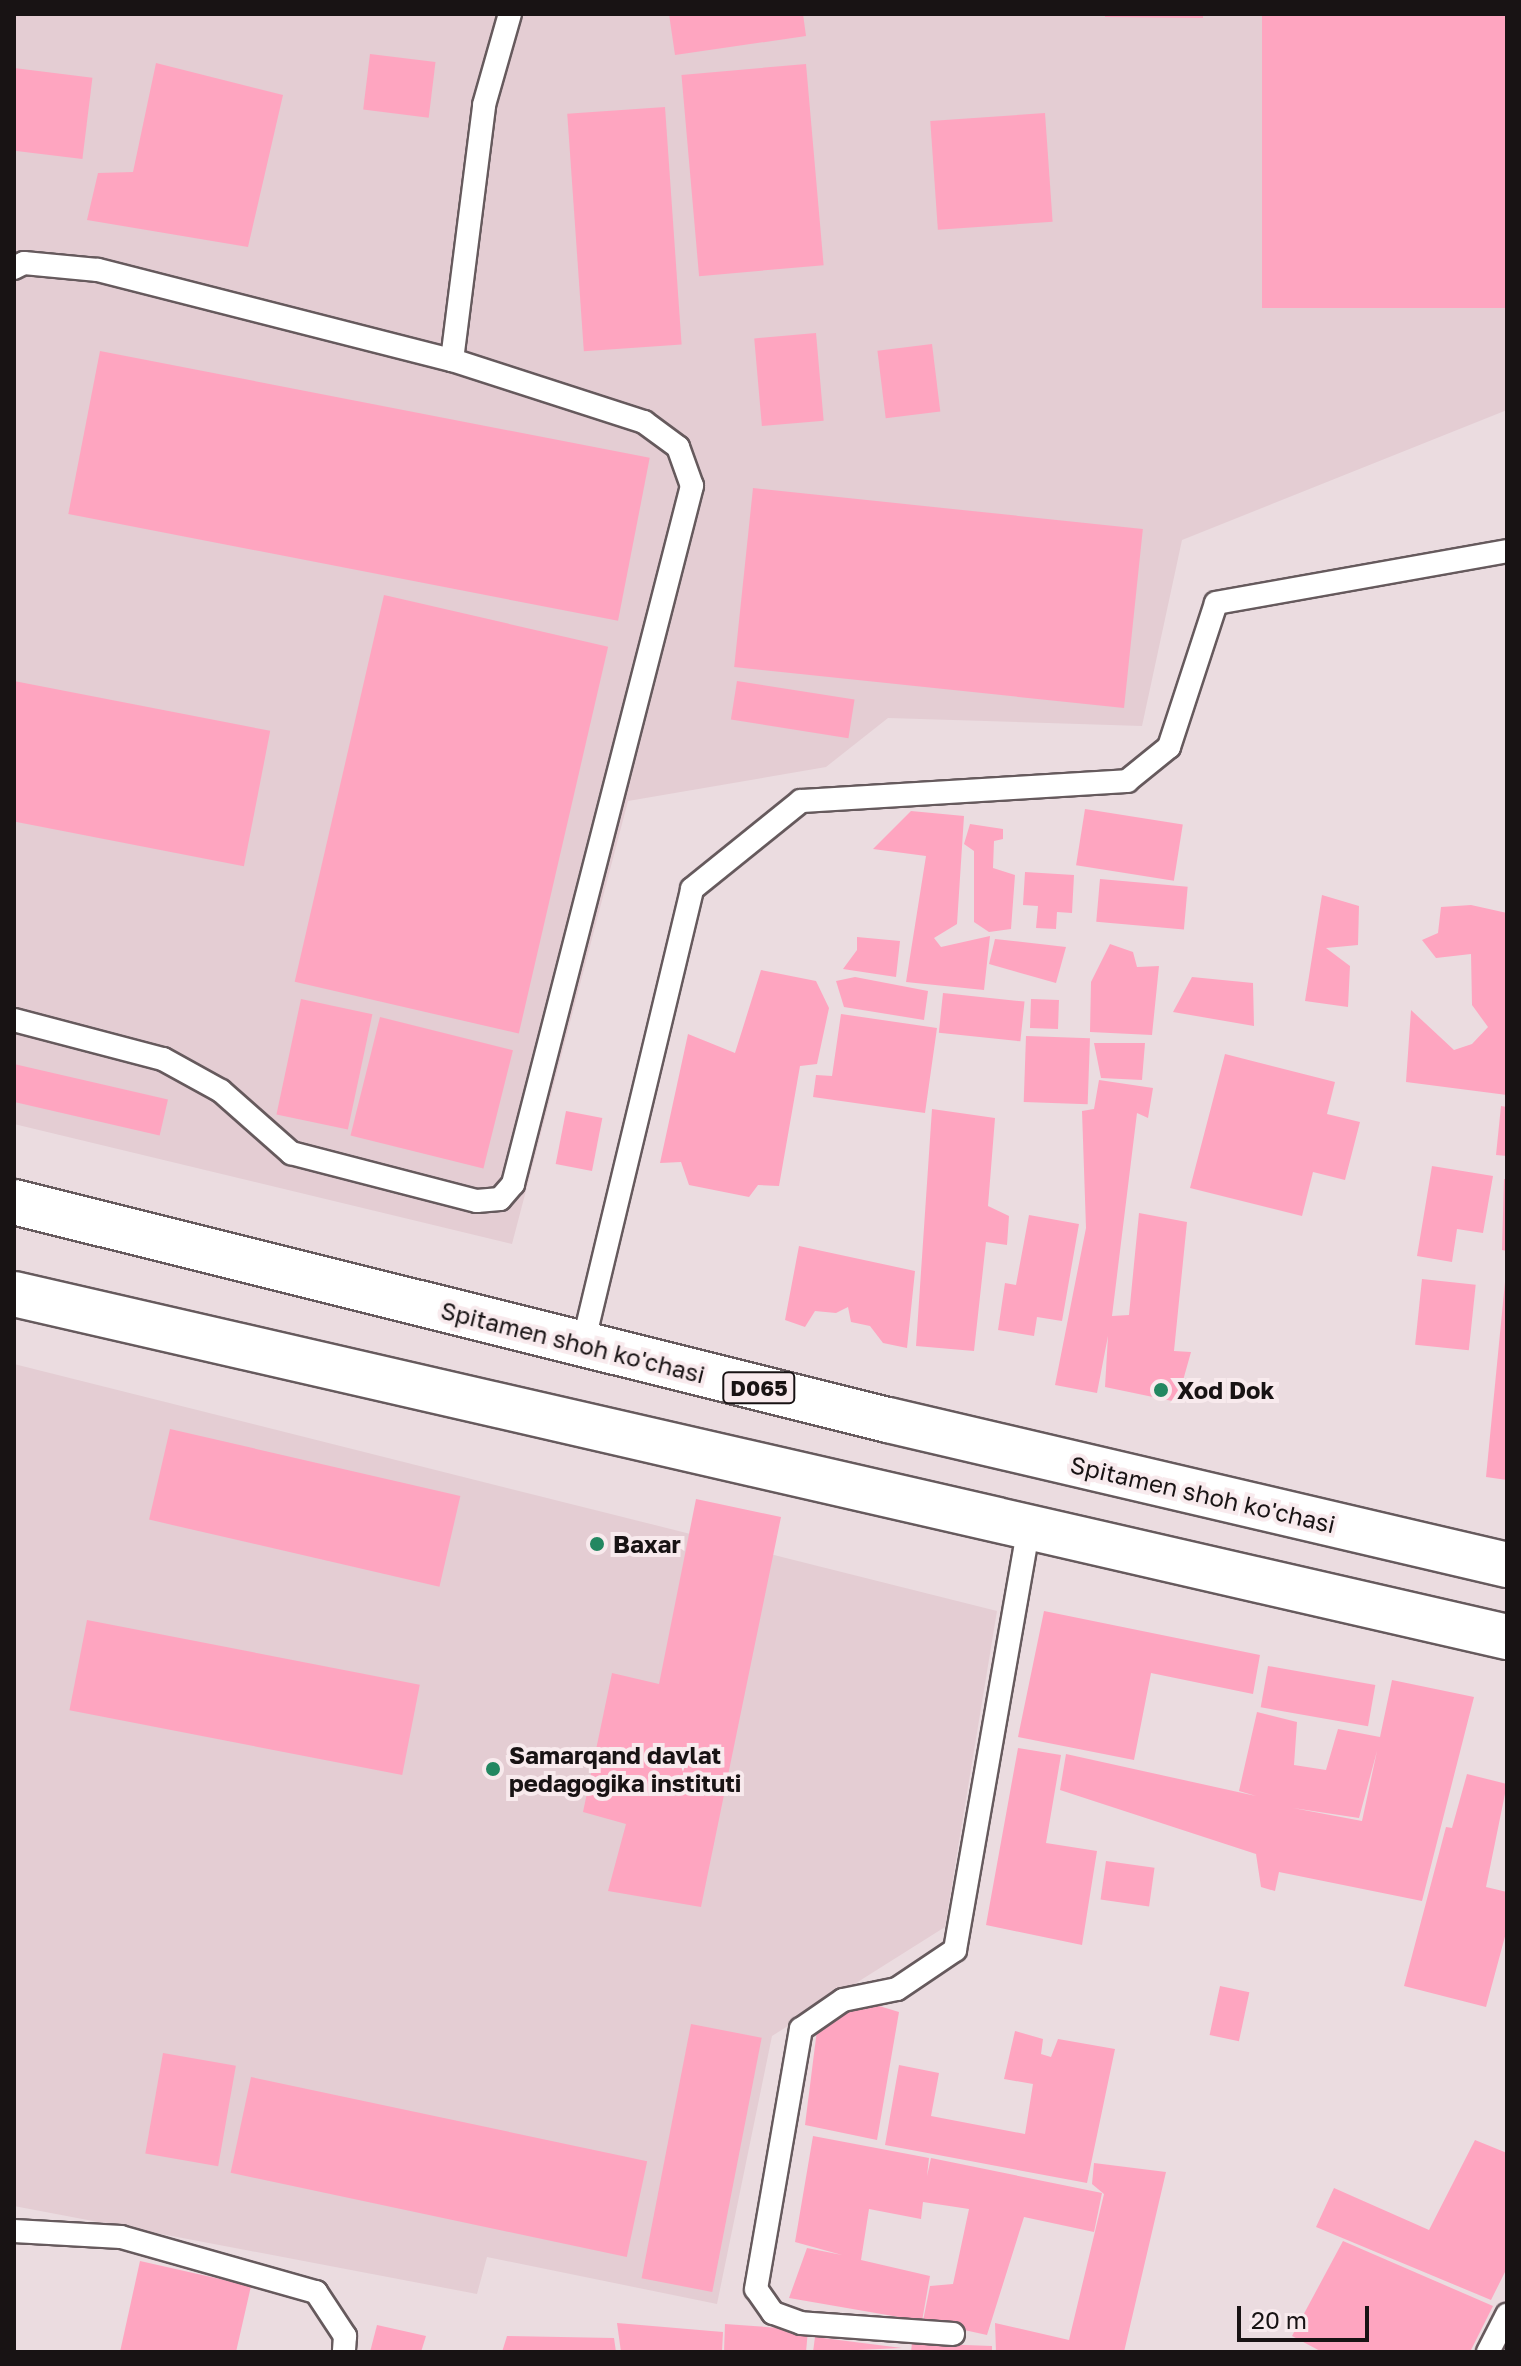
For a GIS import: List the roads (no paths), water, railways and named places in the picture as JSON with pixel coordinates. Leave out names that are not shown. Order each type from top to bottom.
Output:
[{"type":"main road","name":"Spitamen shoh ko'chasi","points":[[14,1202],[583,1344],[1507,1565]]},
{"type":"main road","points":[[14,1294],[1507,1637]]},
{"type":"lane","points":[[452,360],[484,105],[510,14]]},
{"type":"lane","points":[[14,268],[24,263],[98,270],[452,360],[644,422],[678,447],[692,486],[513,1184],[500,1199],[477,1201],[291,1153],[221,1091],[163,1059],[14,1020]]},
{"type":"lane","points":[[583,1344],[692,889],[801,801],[1127,781],[1169,747],[1216,603],[1507,551]]},
{"type":"lane","points":[[953,2334],[801,2323],[773,2313],[756,2289],[801,2029],[843,2000],[897,1989],[955,1950],[1029,1528]]},
{"type":"lane","points":[[14,2231],[121,2237],[316,2292],[345,2336],[344,2352]]},
{"type":"lane","points":[[1488,2352],[1507,2315]]},
{"type":"place","name":"Xod Dok","points":[[1161,1390]]},
{"type":"place","name":"Baxar","points":[[597,1544]]},
{"type":"place","name":"Samarqand davlat pedagogika instituti","points":[[493,1769]]}]
